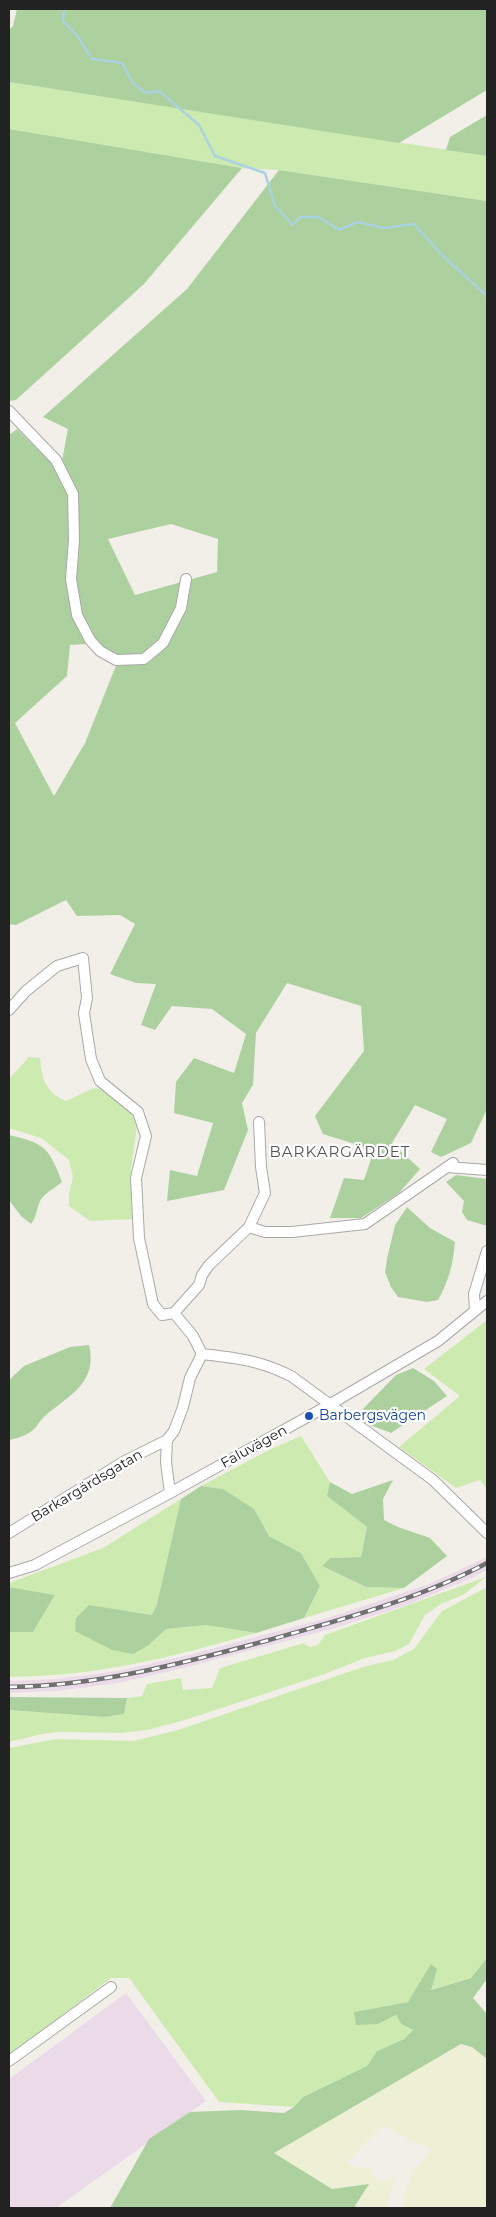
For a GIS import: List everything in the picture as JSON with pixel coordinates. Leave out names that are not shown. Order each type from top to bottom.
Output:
[{"type":"street","points":[[9,411],[56,460],[74,494],[74,540],[71,579],[77,615],[90,640],[100,651],[116,660],[144,659],[159,646],[181,608],[186,579]]},
{"type":"street","points":[[9,1010],[26,991],[57,966],[83,958],[86,998],[84,1013],[91,1059],[100,1082],[138,1112],[146,1136],[136,1178],[139,1238],[151,1296],[154,1304],[162,1314],[174,1312],[199,1285],[202,1275],[209,1265],[249,1227],[265,1193],[261,1167],[259,1122]]},
{"type":"street","points":[[249,1227],[266,1232],[292,1232],[365,1224],[450,1165],[487,1170]]},
{"type":"street","points":[[475,1312],[474,1294],[487,1251]]},
{"type":"street","name":"Faluvägen","points":[[9,1573],[35,1565],[329,1405],[438,1341],[487,1301]]},
{"type":"street","points":[[174,1312],[193,1336],[202,1354],[268,1364],[291,1376],[433,1480],[487,1533]]},
{"type":"street","name":"Barkargärdsgatan","points":[[9,1533],[123,1462],[167,1440],[174,1431],[183,1407],[190,1378],[202,1354]]},
{"type":"street","name":"Barkargärdsgatan","points":[[167,1440],[166,1462],[170,1493]]},
{"type":"street","points":[[9,2062],[110,1987]]},
{"type":"shaded area","points":[[487,1557],[487,1570],[472,1578],[407,1605],[335,1628],[119,1683],[56,1691],[9,1693],[9,1681],[55,1679],[117,1671],[188,1655],[331,1617],[429,1584]]},
{"type":"shaded area","points":[[126,1993],[206,2101],[56,2208],[9,2208],[9,2079]]},
{"type":"green space","points":[[17,9],[487,9],[487,90],[399,143],[9,82],[9,30],[13,26]]},
{"type":"green space","points":[[9,82],[487,156],[487,201],[279,170],[242,168],[9,129]]},
{"type":"green space","points":[[487,115],[487,156],[446,150],[450,137]]},
{"type":"green space","points":[[9,129],[242,168],[144,284],[16,400],[9,401]]},
{"type":"green space","points":[[279,170],[487,201],[487,1109],[471,1143],[441,1157],[431,1152],[447,1119],[415,1105],[392,1143],[420,1169],[399,1193],[361,1218],[330,1218],[344,1178],[364,1180],[374,1150],[323,1134],[315,1116],[364,1051],[361,1006],[287,983],[256,1033],[253,1085],[242,1103],[248,1130],[224,1190],[167,1201],[170,1170],[197,1176],[213,1123],[174,1113],[176,1082],[194,1058],[234,1073],[246,1034],[212,1009],[172,1006],[155,1030],[141,1025],[156,984],[136,983],[110,974],[135,924],[120,915],[77,916],[66,900],[16,925],[9,924],[9,435],[17,429],[60,471],[68,429],[43,417],[187,289]],"holes":[[[171,524],[218,539],[217,572],[135,595],[108,539]],[[87,644],[117,663],[85,743],[54,796],[15,723],[67,676],[70,645]]]},
{"type":"green space","points":[[29,1057],[40,1058],[42,1072],[49,1089],[66,1101],[94,1088],[106,1090],[132,1115],[137,1126],[131,1169],[132,1219],[90,1221],[69,1206],[69,1194],[73,1177],[69,1160],[41,1138],[9,1128],[9,1079]]},
{"type":"green space","points":[[9,1135],[31,1141],[44,1149],[53,1161],[62,1182],[42,1198],[31,1224],[21,1216],[9,1200]]},
{"type":"green space","points":[[456,1175],[487,1179],[487,1226],[467,1220],[462,1212],[464,1201],[446,1182]]},
{"type":"green space","points":[[407,1207],[430,1228],[455,1242],[450,1272],[438,1300],[427,1302],[398,1297],[391,1287],[385,1272],[395,1225]]},
{"type":"green space","points":[[487,1320],[487,1489],[480,1480],[456,1488],[399,1447],[460,1396],[424,1369]]},
{"type":"green space","points":[[89,1345],[91,1358],[89,1369],[86,1378],[80,1386],[73,1394],[45,1416],[30,1432],[9,1440],[9,1380],[24,1366],[70,1347]]},
{"type":"green space","points":[[413,1368],[434,1381],[447,1396],[391,1433],[365,1423],[358,1414],[396,1375]]},
{"type":"green space","points":[[301,1436],[330,1482],[327,1496],[367,1527],[361,1557],[330,1558],[322,1566],[366,1587],[404,1588],[304,1618],[320,1586],[301,1553],[269,1536],[253,1509],[223,1489],[201,1486],[269,1450]]},
{"type":"green space","points":[[393,1480],[383,1499],[384,1520],[430,1538],[447,1556],[404,1588],[366,1587],[322,1566],[330,1558],[361,1557],[367,1527],[327,1496],[330,1482],[352,1494]]},
{"type":"green space","points":[[201,1486],[223,1489],[254,1509],[269,1536],[301,1553],[320,1586],[304,1618],[256,1633],[206,1625],[166,1629],[149,1645],[133,1654],[112,1650],[75,1631],[76,1618],[89,1605],[152,1615],[157,1604],[181,1499]]},
{"type":"green space","points":[[181,1499],[157,1604],[152,1615],[128,1611],[149,1645],[166,1629],[206,1625],[256,1633],[134,1664],[73,1673],[9,1677],[9,1632],[33,1632],[55,1595],[9,1587],[9,1583],[103,1548]]},
{"type":"green space","points":[[486,1577],[463,1595],[441,1604],[425,1615],[409,1644],[395,1651],[365,1658],[322,1675],[185,1720],[147,1730],[120,1733],[59,1732],[9,1742],[9,1710],[105,1717],[124,1714],[127,1698],[142,1696],[147,1684],[181,1678],[183,1690],[212,1688],[220,1668],[304,1643],[309,1647],[318,1645],[325,1635]]},
{"type":"green space","points":[[9,1587],[55,1595],[33,1632],[9,1632]]},
{"type":"green space","points":[[487,1587],[487,1958],[471,1978],[430,1990],[409,2002],[354,2012],[378,2024],[396,2015],[401,2024],[413,2030],[404,2039],[377,2051],[367,2066],[303,2097],[294,2107],[219,2102],[129,1978],[111,1978],[9,2056],[9,1748],[56,1739],[133,1741],[178,1730],[366,1666],[393,1660],[414,1649],[442,1611]]},
{"type":"green space","points":[[9,1697],[127,1698],[124,1714],[105,1717],[9,1710]]},
{"type":"green space","points":[[487,1958],[487,1979],[473,1998],[487,2014],[487,2059],[472,2047],[461,2044],[274,2153],[332,2189],[369,2184],[355,2206],[359,2208],[110,2208],[149,2139],[190,2112],[240,2110],[284,2113],[294,2107],[303,2097],[367,2066],[377,2051],[404,2039],[413,2030],[401,2024],[396,2015],[378,2024],[356,2025],[354,2012],[408,2002],[431,1964],[437,1969],[431,1990],[471,1978]]},
{"type":"green space","points":[[461,2044],[472,2047],[487,2059],[487,2208],[403,2208],[404,2196],[413,2171],[432,2149],[416,2144],[383,2125],[347,2162],[355,2167],[370,2168],[377,2182],[395,2177],[386,2208],[355,2207],[368,2185],[332,2189],[274,2153],[308,2131]]},
{"type":"waterway","points":[[64,9],[63,21],[78,37],[92,59],[122,63],[133,83],[146,93],[159,91],[199,125],[215,156],[265,173],[275,206],[293,225],[300,217],[318,217],[339,230],[357,222],[384,228],[414,224],[442,255],[487,296]]},
{"type":"railway","points":[[9,1687],[42,1686],[108,1678],[205,1657],[381,1607],[435,1587],[487,1563]]},
{"type":"place","name":"Barbergsvägen","points":[[309,1416]]},
{"type":"district","name":"BARKARGÄRDET","points":[[340,1153]]}]
